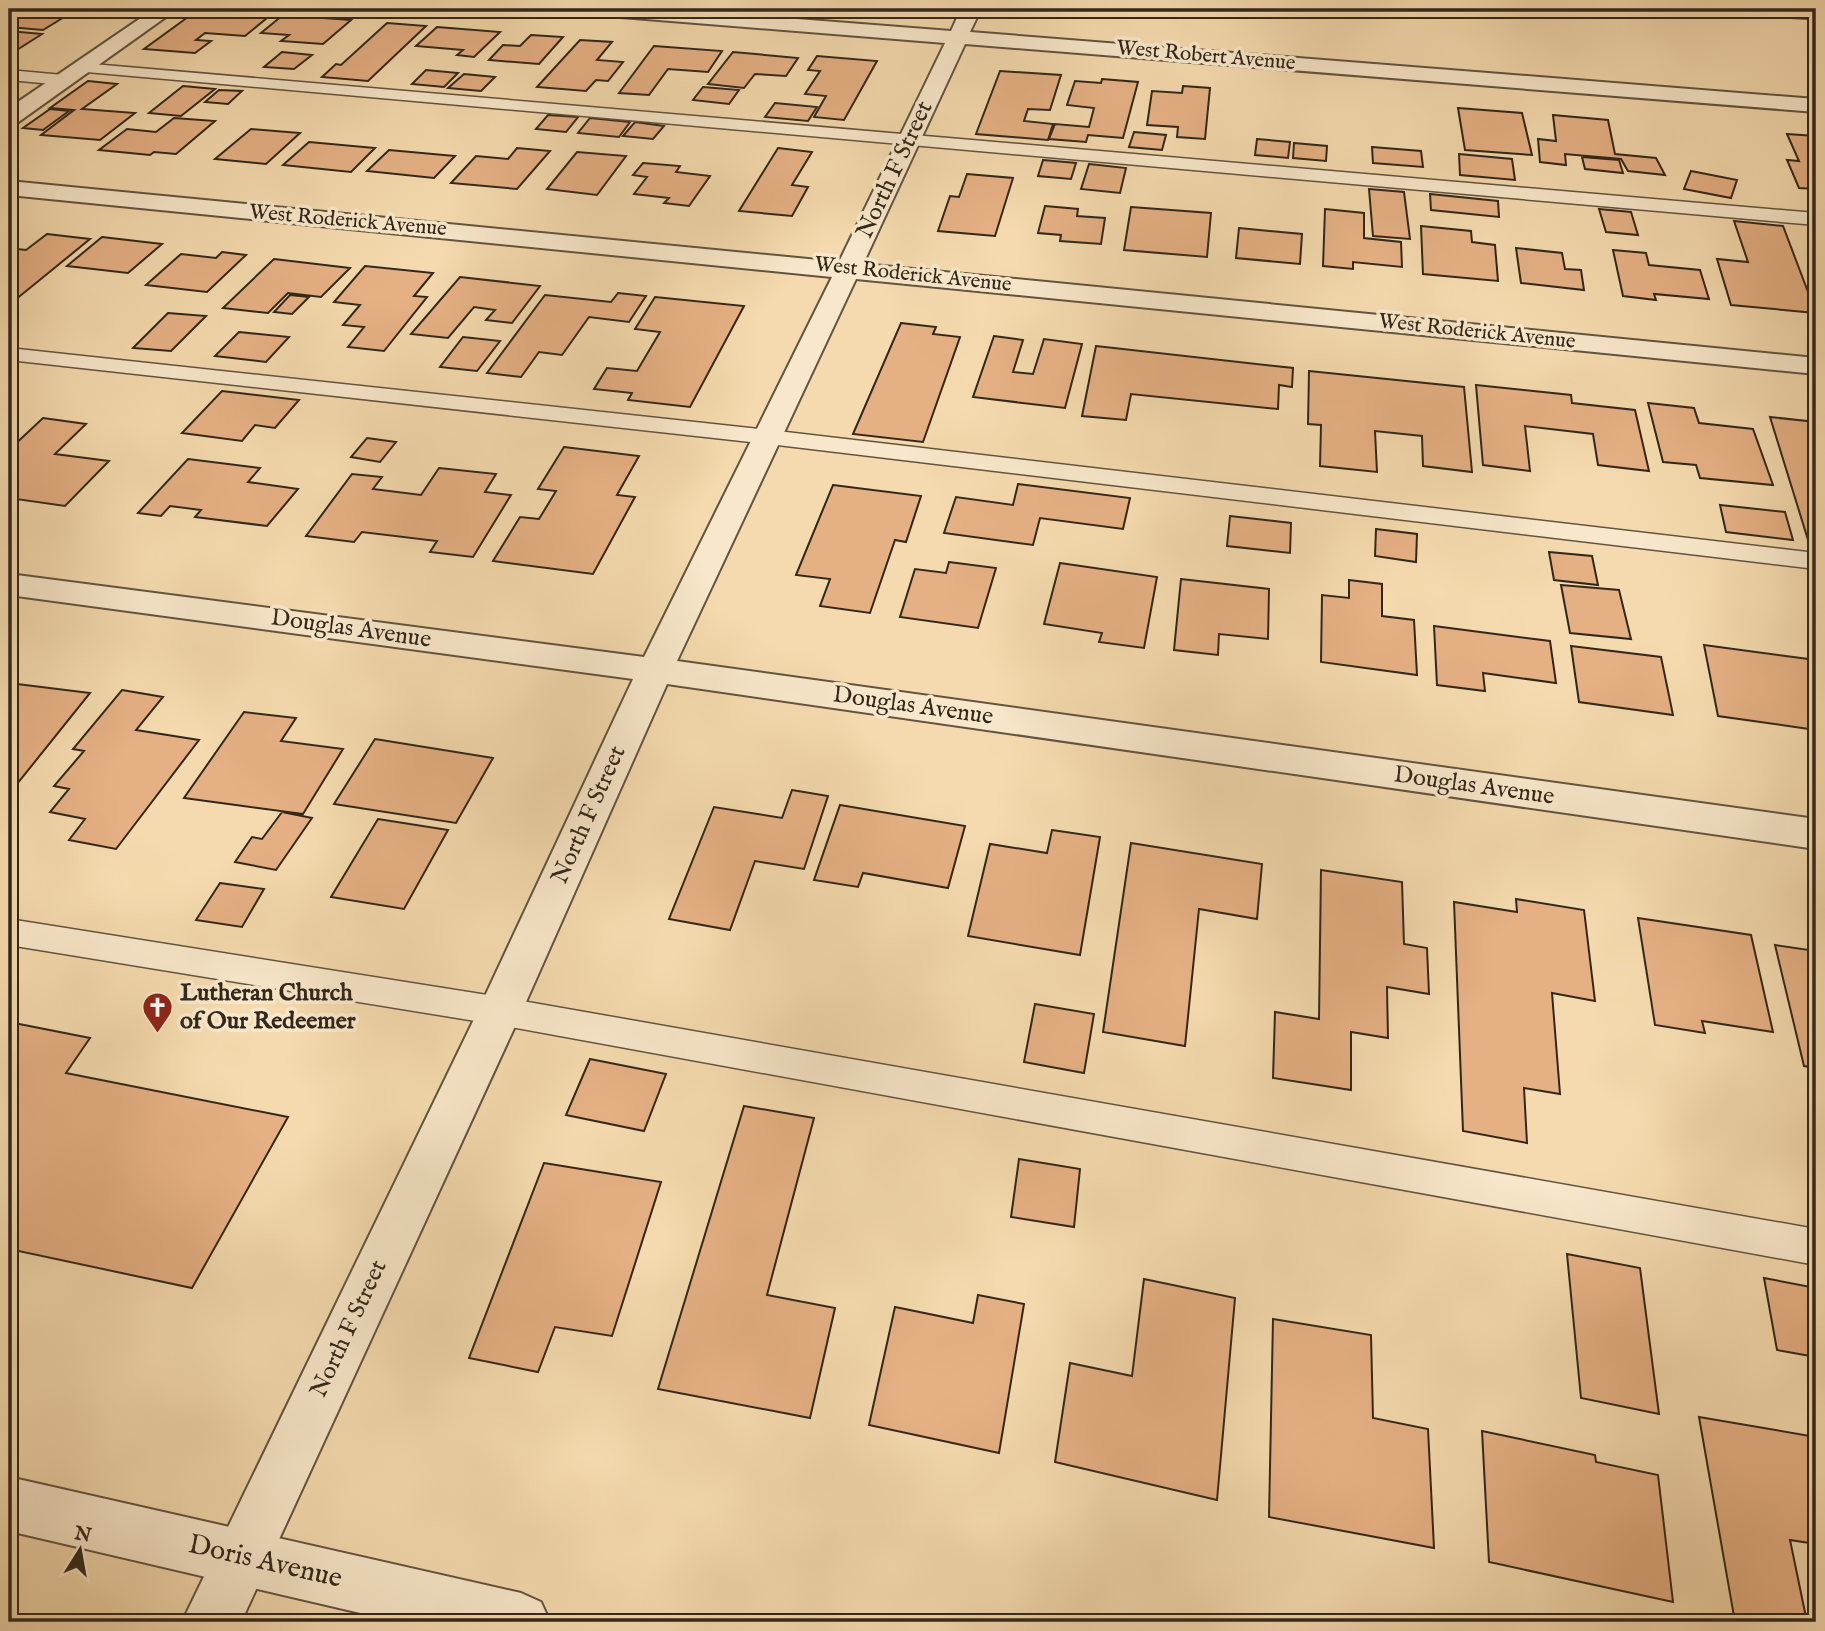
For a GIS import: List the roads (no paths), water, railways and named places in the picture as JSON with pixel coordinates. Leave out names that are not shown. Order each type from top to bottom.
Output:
[{"type":"street","points":[[9,118],[167,9]]},
{"type":"street","name":"West Robert Avenue","points":[[596,9],[964,22],[1816,105]]},
{"type":"street","name":"North F Street","points":[[211,1622],[500,1011],[655,670],[769,437],[964,22]]},
{"type":"street","name":"West Roderick Avenue","points":[[9,188],[1816,366]]},
{"type":"street","name":"Douglas Avenue","points":[[9,584],[655,670],[1816,834]]},
{"type":"street","name":"Doris Avenue","points":[[9,1504],[521,1622]]},
{"type":"lane","points":[[1730,9],[1816,15]]},
{"type":"lane","points":[[81,68],[911,138],[1816,219]]},
{"type":"lane","points":[[9,75],[63,80]]},
{"type":"lane","points":[[9,354],[769,437],[1816,561]]},
{"type":"lane","points":[[9,932],[500,1011],[1816,1247]]},
{"type":"place","name":"Lutheran Church of Our Redeemer","points":[[157,1034]]}]
